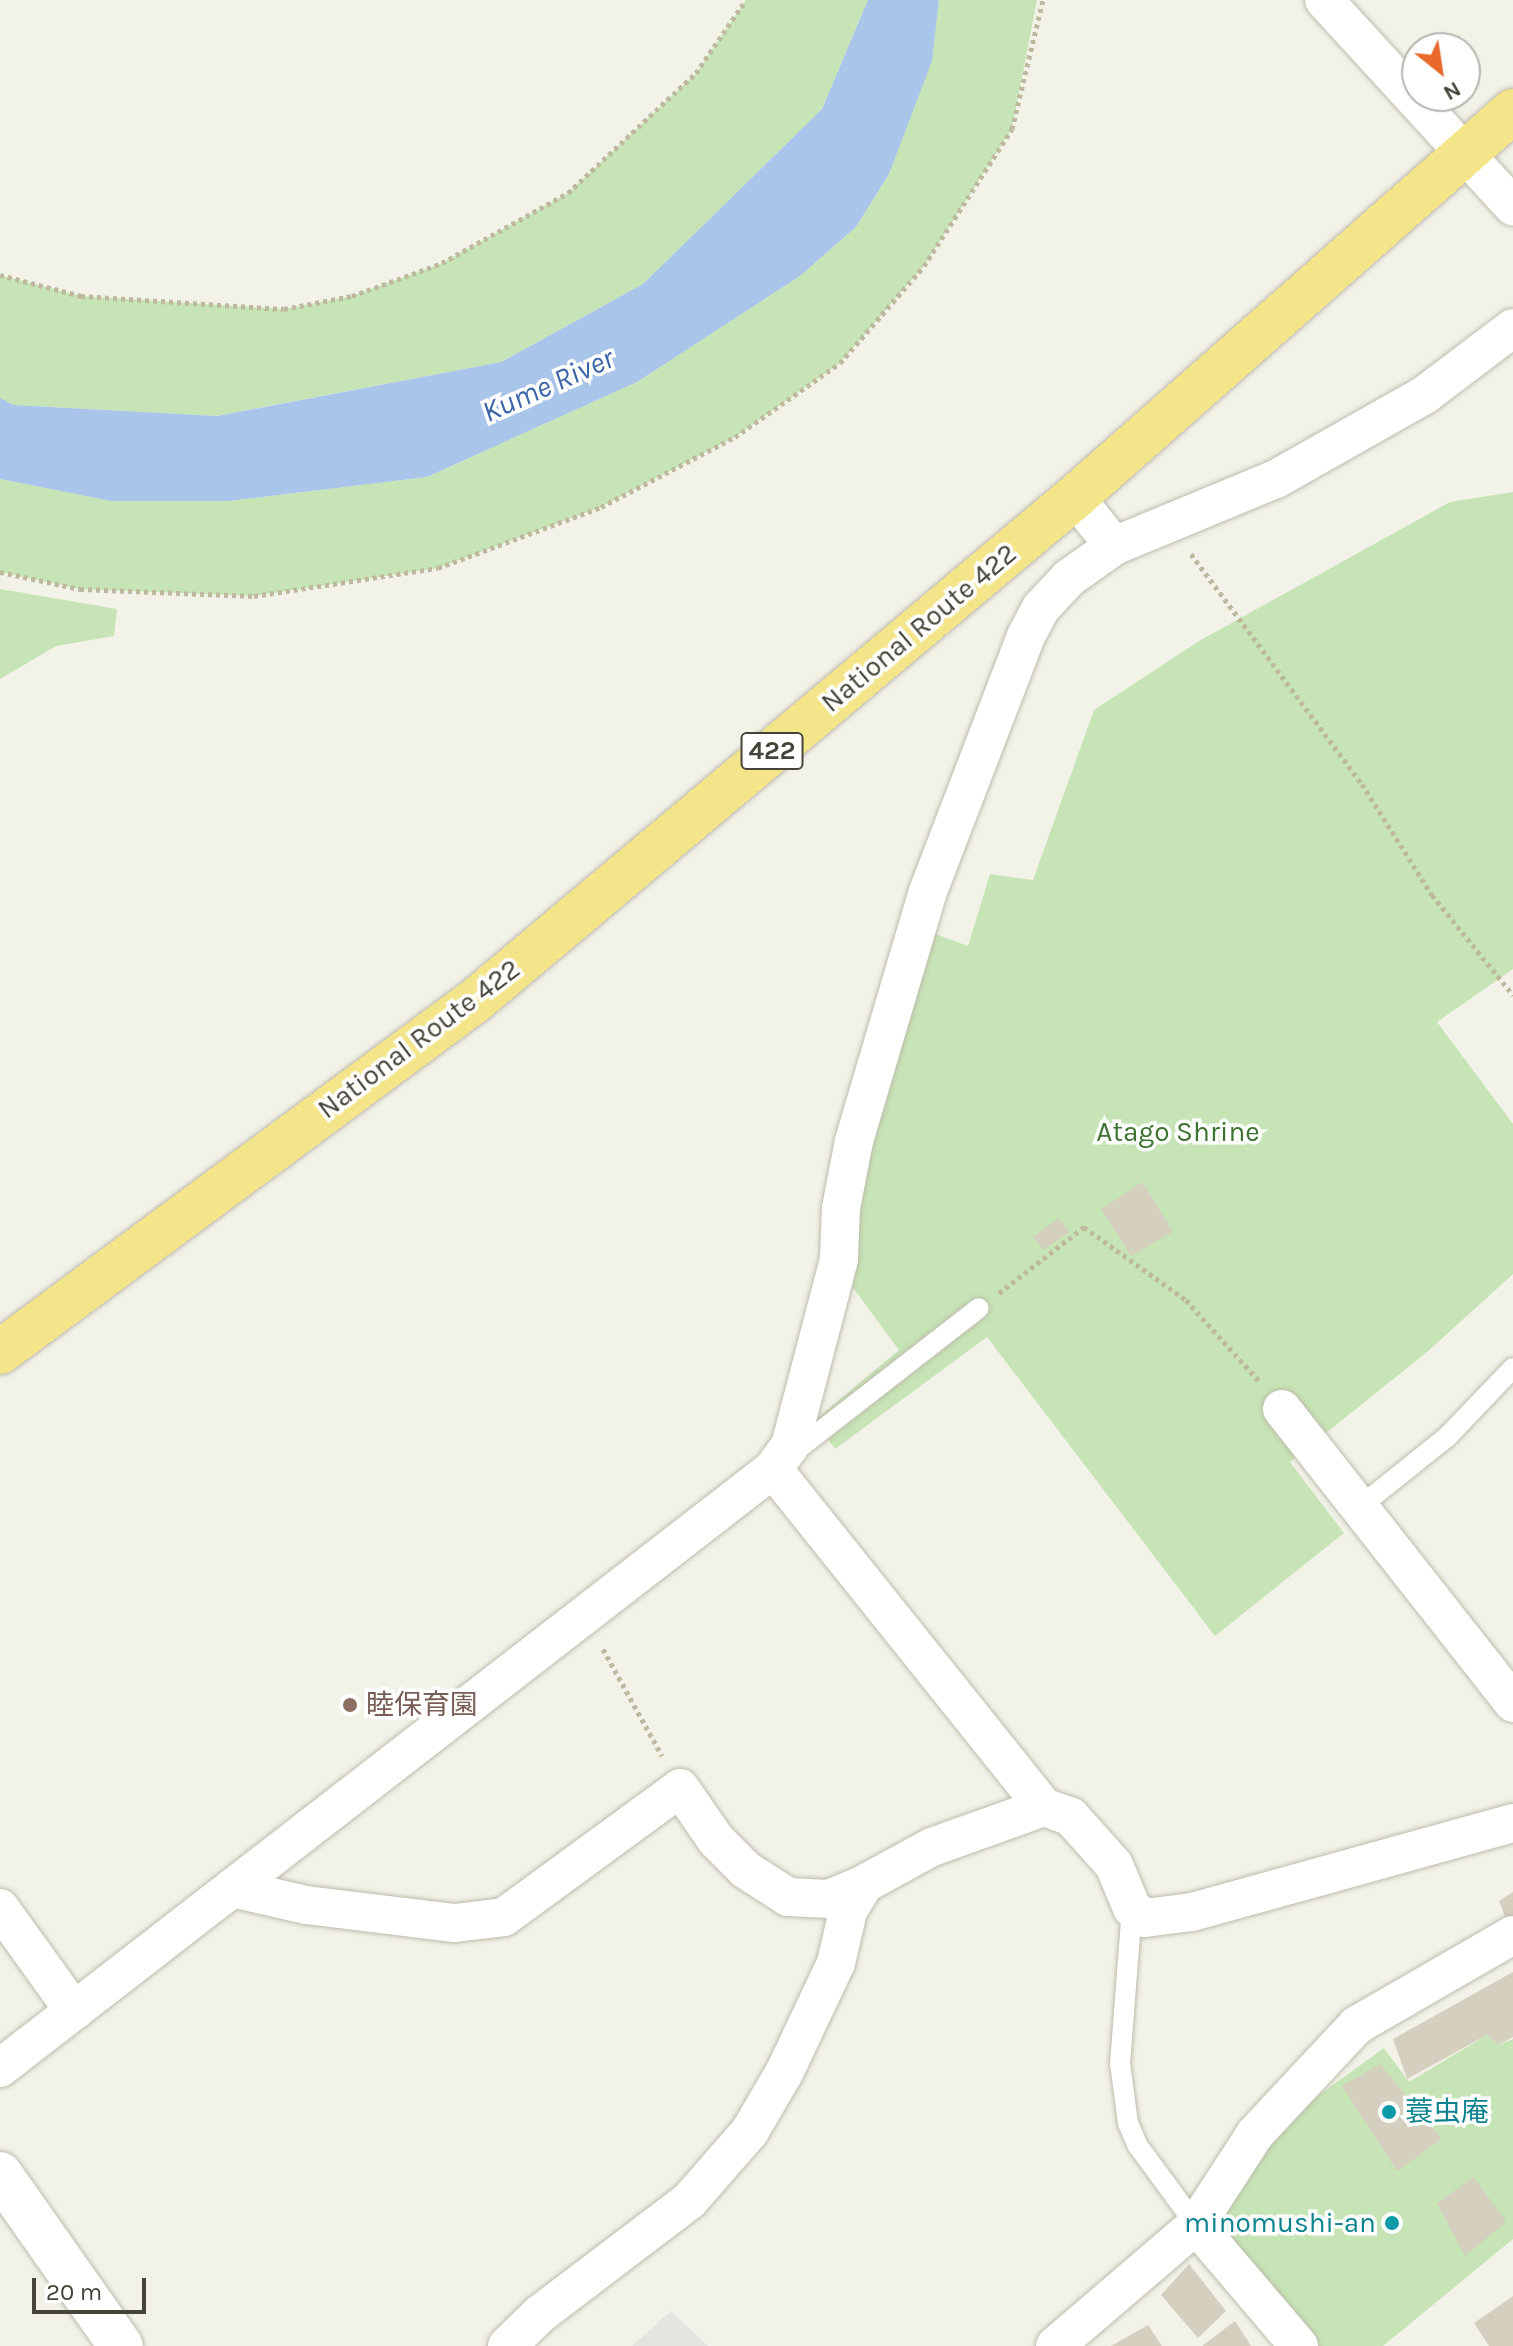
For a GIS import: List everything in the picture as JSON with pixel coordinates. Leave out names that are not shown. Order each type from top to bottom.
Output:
[{"type":"highway","name":"National Route 422","points":[[0,1352],[476,1000],[1075,497],[1469,155],[1513,111]]},
{"type":"street","points":[[1324,0],[1513,206]]},
{"type":"street","points":[[0,2068],[773,1469],[790,1446],[839,1259],[841,1208],[854,1141],[927,894],[1026,636],[1041,608],[1069,578],[1114,546],[1276,479],[1426,394],[1513,328]]},
{"type":"street","points":[[1075,497],[1114,546]]},
{"type":"street","points":[[1282,1409],[1362,1505],[1513,1703]]},
{"type":"street","points":[[773,1469],[1044,1807],[1071,1817],[1114,1865],[1132,1908],[1145,1918],[1192,1912],[1513,1823]]},
{"type":"street","points":[[232,1888],[306,1905],[455,1923],[504,1917],[680,1788],[716,1840],[746,1870],[788,1897],[829,1899],[932,1847],[1044,1807]]},
{"type":"street","points":[[507,2346],[540,2314],[689,2201],[750,2131],[785,2071],[829,1976],[846,1933],[848,1911],[864,1884]]},
{"type":"street","points":[[0,1908],[74,2011]]},
{"type":"street","points":[[1055,2346],[1196,2225],[1255,2134],[1357,2025],[1513,1935]]},
{"type":"street","points":[[0,2174],[121,2346]]},
{"type":"street","points":[[1196,2225],[1299,2346]]},
{"type":"lane","points":[[773,1469],[979,1308]]},
{"type":"lane","points":[[1362,1505],[1447,1437],[1513,1368]]},
{"type":"lane","points":[[1132,1908],[1120,2063],[1128,2123],[1138,2146],[1196,2225]]},
{"type":"path","points":[[0,275],[81,296],[284,309],[352,296],[442,263],[568,193],[696,73],[746,0]]},
{"type":"path","points":[[0,572],[80,589],[254,596],[438,568],[601,507],[735,437],[840,363],[924,266],[1012,129],[1043,0]]},
{"type":"path","points":[[1213,580],[1265,658],[1362,784],[1432,895],[1513,995]]},
{"type":"path","points":[[979,1308],[1084,1227],[1186,1300],[1231,1347]]},
{"type":"path","points":[[583,1614],[680,1788]]},
{"type":"green space","points":[[746,0],[868,0],[822,109],[643,284],[501,362],[216,416],[13,405],[0,398],[0,275],[81,296],[284,309],[352,296],[442,263],[568,193],[696,73]]},
{"type":"green space","points":[[939,0],[1037,0],[1012,129],[924,266],[840,363],[735,437],[601,507],[438,568],[254,596],[80,589],[0,572],[0,479],[111,501],[230,501],[427,477],[637,382],[800,276],[856,227],[889,174],[931,61]]},
{"type":"green space","name":"Atago Shrine","points":[[1513,492],[1513,969],[1437,1022],[1513,1124],[1513,1274],[1427,1352],[1290,1462],[1344,1533],[1215,1636],[987,1337],[835,1449],[814,1421],[899,1350],[851,1285],[857,1204],[930,932],[968,946],[990,874],[1033,880],[1094,710],[1199,641],[1450,502]]},
{"type":"green space","points":[[0,589],[117,609],[114,636],[56,646],[0,679]]},
{"type":"green space","points":[[1487,2035],[1498,2045],[1513,2039],[1513,2239],[1383,2346],[1299,2346],[1196,2225],[1297,2111],[1384,2048],[1409,2082]]},
{"type":"shaded area","points":[[671,2311],[708,2346],[632,2346]]},
{"type":"water","name":"Kume River","points":[[868,0],[939,0],[932,61],[889,174],[856,227],[800,276],[637,382],[427,477],[229,501],[111,501],[0,479],[0,398],[13,405],[217,416],[501,362],[643,284],[822,109]]},
{"type":"building","name":"Atago Shrine","points":[[1143,1182],[1173,1232],[1131,1256],[1101,1209]]},
{"type":"building","points":[[1059,1218],[1069,1232],[1043,1250],[1033,1237]]},
{"type":"building","points":[[1513,1892],[1513,1937],[1499,1901]]},
{"type":"building","points":[[1513,1972],[1513,2037],[1498,2045],[1487,2035],[1407,2079],[1393,2039]]},
{"type":"building","name":"蓑虫庵","points":[[1380,2064],[1442,2139],[1397,2171],[1342,2086]]},
{"type":"building","name":"蓑虫庵","points":[[1474,2177],[1506,2222],[1465,2256],[1437,2203]]},
{"type":"building","points":[[1189,2264],[1226,2311],[1198,2338],[1161,2295]]},
{"type":"building","points":[[1513,2296],[1513,2346],[1489,2346],[1474,2323]]},
{"type":"building","points":[[1235,2321],[1251,2346],[1202,2346]]},
{"type":"building","points":[[1148,2325],[1162,2346],[1111,2346]]},
{"type":"place","name":"睦保育園","points":[[350,1705]]},
{"type":"place","name":"蓑虫庵","points":[[1389,2112]]},
{"type":"place","name":"minomushi-an","points":[[1392,2223]]}]
